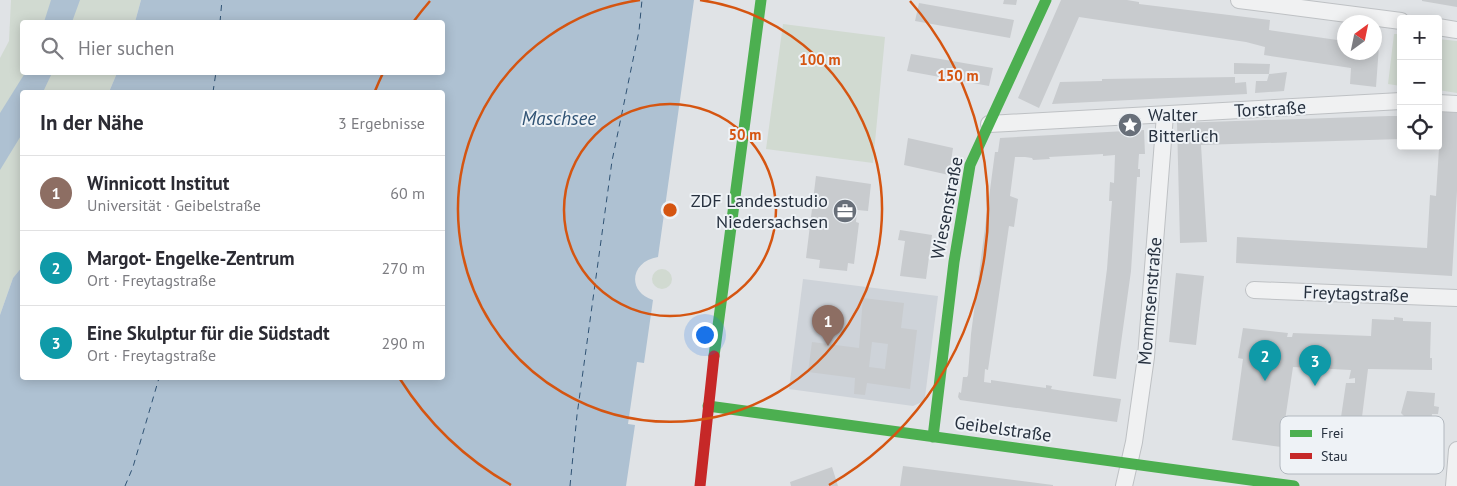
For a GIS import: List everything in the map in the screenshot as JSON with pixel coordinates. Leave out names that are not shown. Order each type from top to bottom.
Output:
[{"type":"street","points":[[700,486],[708,406],[761,0]]},
{"type":"street","name":"Wiesenstraße","points":[[933,437],[954,262],[970,165],[1046,0]]},
{"type":"street","points":[[1239,0],[1326,5],[1397,20]]},
{"type":"street","points":[[1442,28],[1457,30]]},
{"type":"street","name":"Torstraße","points":[[989,124],[1397,101]]},
{"type":"street","points":[[1442,103],[1457,104]]},
{"type":"street","name":"Mommsenstraße","points":[[1124,486],[1146,357],[1165,115]]},
{"type":"street","name":"Freytagstraße","points":[[1254,290],[1457,298]]},
{"type":"street","name":"Geibelstraße","points":[[708,406],[1294,486]]},
{"type":"street","points":[[1454,486],[1457,450]]},
{"type":"shaded area","points":[[11,0],[141,0],[136,20],[20,20],[20,75],[116,75],[110,90],[20,90],[20,269],[13,278],[0,315],[0,58],[9,41]]},
{"type":"shaded area","points":[[783,24],[885,37],[873,163],[766,149]]},
{"type":"shaded area","points":[[1394,34],[1397,34],[1397,85],[1388,84]]},
{"type":"shaded area","points":[[1442,39],[1457,41],[1457,93],[1442,91]]},
{"type":"shaded area","points":[[662,269],[669,272],[672,279],[669,286],[662,289],[655,286],[652,279],[655,272]]},
{"type":"shaded area","points":[[803,279],[938,296],[925,397],[922,402],[913,406],[789,389]]},
{"type":"water","points":[[51,0],[80,0],[73,20],[45,20]]},
{"type":"water","name":"Maschsee","points":[[141,0],[694,0],[658,257],[642,264],[637,270],[635,277],[639,290],[644,296],[653,300],[644,363],[637,362],[628,424],[635,425],[626,486],[0,486],[0,315],[13,278],[20,269],[20,380],[445,380],[445,90],[110,90],[116,75],[445,75],[445,20],[136,20]]},
{"type":"water","points":[[24,75],[51,75],[44,90],[20,90],[20,137],[0,170],[0,113]]},
{"type":"building","points":[[1004,0],[1017,0],[1016,5],[1003,4]]},
{"type":"building","points":[[1061,0],[1127,0],[1139,2],[1139,4],[1270,20],[1269,30],[1337,40],[1337,60],[1378,60],[1376,87],[1350,84],[1351,68],[1264,55],[1265,47],[1246,42],[1079,17],[1039,108],[1018,98]]},
{"type":"building","points":[[1457,0],[1457,7],[1422,1]]},
{"type":"building","points":[[919,3],[1014,20],[1010,38],[915,21]]},
{"type":"building","points":[[911,54],[993,68],[989,86],[907,71]]},
{"type":"building","points":[[1234,63],[1270,64],[1269,74],[1234,74]]},
{"type":"building","points":[[1287,72],[1284,91],[1255,93],[1256,81],[1267,81],[1269,74]]},
{"type":"building","points":[[1235,77],[1235,83],[1246,82],[1247,94],[1052,104],[1060,82],[1102,81],[1102,79]]},
{"type":"building","points":[[1442,110],[1457,111],[1457,191],[1452,276],[1236,263],[1237,237],[1427,248],[1430,195],[1436,196],[1439,150],[1442,150]]},
{"type":"building","points":[[1397,116],[1397,139],[1201,145],[1207,242],[1180,243],[1177,123]]},
{"type":"building","points":[[1144,130],[1145,154],[1139,154],[1138,169],[1140,169],[1140,177],[1137,177],[1131,271],[1116,379],[1093,376],[1107,269],[1112,201],[1109,201],[1110,182],[1114,183],[1115,155],[1103,156],[1103,154],[1049,157],[1050,159],[1033,160],[1032,158],[1015,157],[1010,196],[1018,199],[1014,227],[1009,226],[988,370],[985,369],[984,382],[991,383],[991,380],[1046,388],[1046,385],[1052,386],[1051,389],[1121,399],[1117,422],[960,400],[958,397],[959,392],[961,393],[963,377],[968,375],[971,334],[995,152],[998,152],[1000,138]]},
{"type":"building","points":[[908,138],[953,148],[949,175],[904,165]]},
{"type":"building","points":[[816,176],[871,184],[868,211],[857,210],[856,222],[859,223],[854,264],[848,263],[847,271],[819,268],[820,260],[806,258]],"holes":[[[838,207],[854,209],[852,222],[837,220]]]},
{"type":"building","points":[[900,230],[932,235],[926,279],[900,276],[905,241],[898,240]]},
{"type":"building","points":[[1176,273],[1204,276],[1196,345],[1169,342]]},
{"type":"building","points":[[863,298],[904,303],[901,328],[917,330],[910,389],[867,383],[865,395],[854,394],[855,378],[808,372],[812,342],[859,348]],"holes":[[[872,342],[888,344],[885,369],[869,367]]]},
{"type":"building","points":[[1394,317],[1403,318],[1403,321],[1431,322],[1430,358],[1432,358],[1432,370],[1368,369],[1362,416],[1341,416],[1346,383],[1355,383],[1355,378],[1349,379],[1351,370],[1293,367],[1286,416],[1280,416],[1280,447],[1232,440],[1243,359],[1238,358],[1243,328],[1288,333],[1287,337],[1292,337],[1293,333],[1371,336],[1372,319],[1394,320]]},
{"type":"building","points":[[1407,391],[1435,393],[1434,406],[1439,407],[1438,414],[1432,414],[1432,416],[1404,416],[1401,413]]},
{"type":"building","points":[[903,466],[1053,485],[1053,486],[900,486]]},
{"type":"building","points":[[832,467],[838,486],[791,486],[790,482]]},
{"type":"ferry route","points":[[220,20],[222,0]]},
{"type":"ferry route","points":[[570,486],[577,415],[612,161],[639,31],[642,0]]},
{"type":"ferry route","points":[[213,90],[216,75]]},
{"type":"ferry route","points":[[125,486],[133,467],[158,380]]},
{"type":"traffic: fast","points":[[714,356],[761,0]]},
{"type":"traffic: fast","points":[[933,437],[954,262],[970,165],[1046,0]]},
{"type":"traffic: fast","points":[[708,406],[1294,486]]},
{"type":"traffic: jam","points":[[700,486],[714,356]]},
{"type":"place","name":"Walter Bitterlich","points":[[1130,125]]},
{"type":"place","name":"ZDF Landesstudio Niedersachsen","points":[[845,211]]},
{"type":"place","name":"Winnicott Institut","points":[[828,346]]},
{"type":"place","name":"Margot- Engelke-Zentrum","points":[[1265,381]]},
{"type":"place","name":"Eine Skulptur für die Südstadt","points":[[1315,386]]}]
